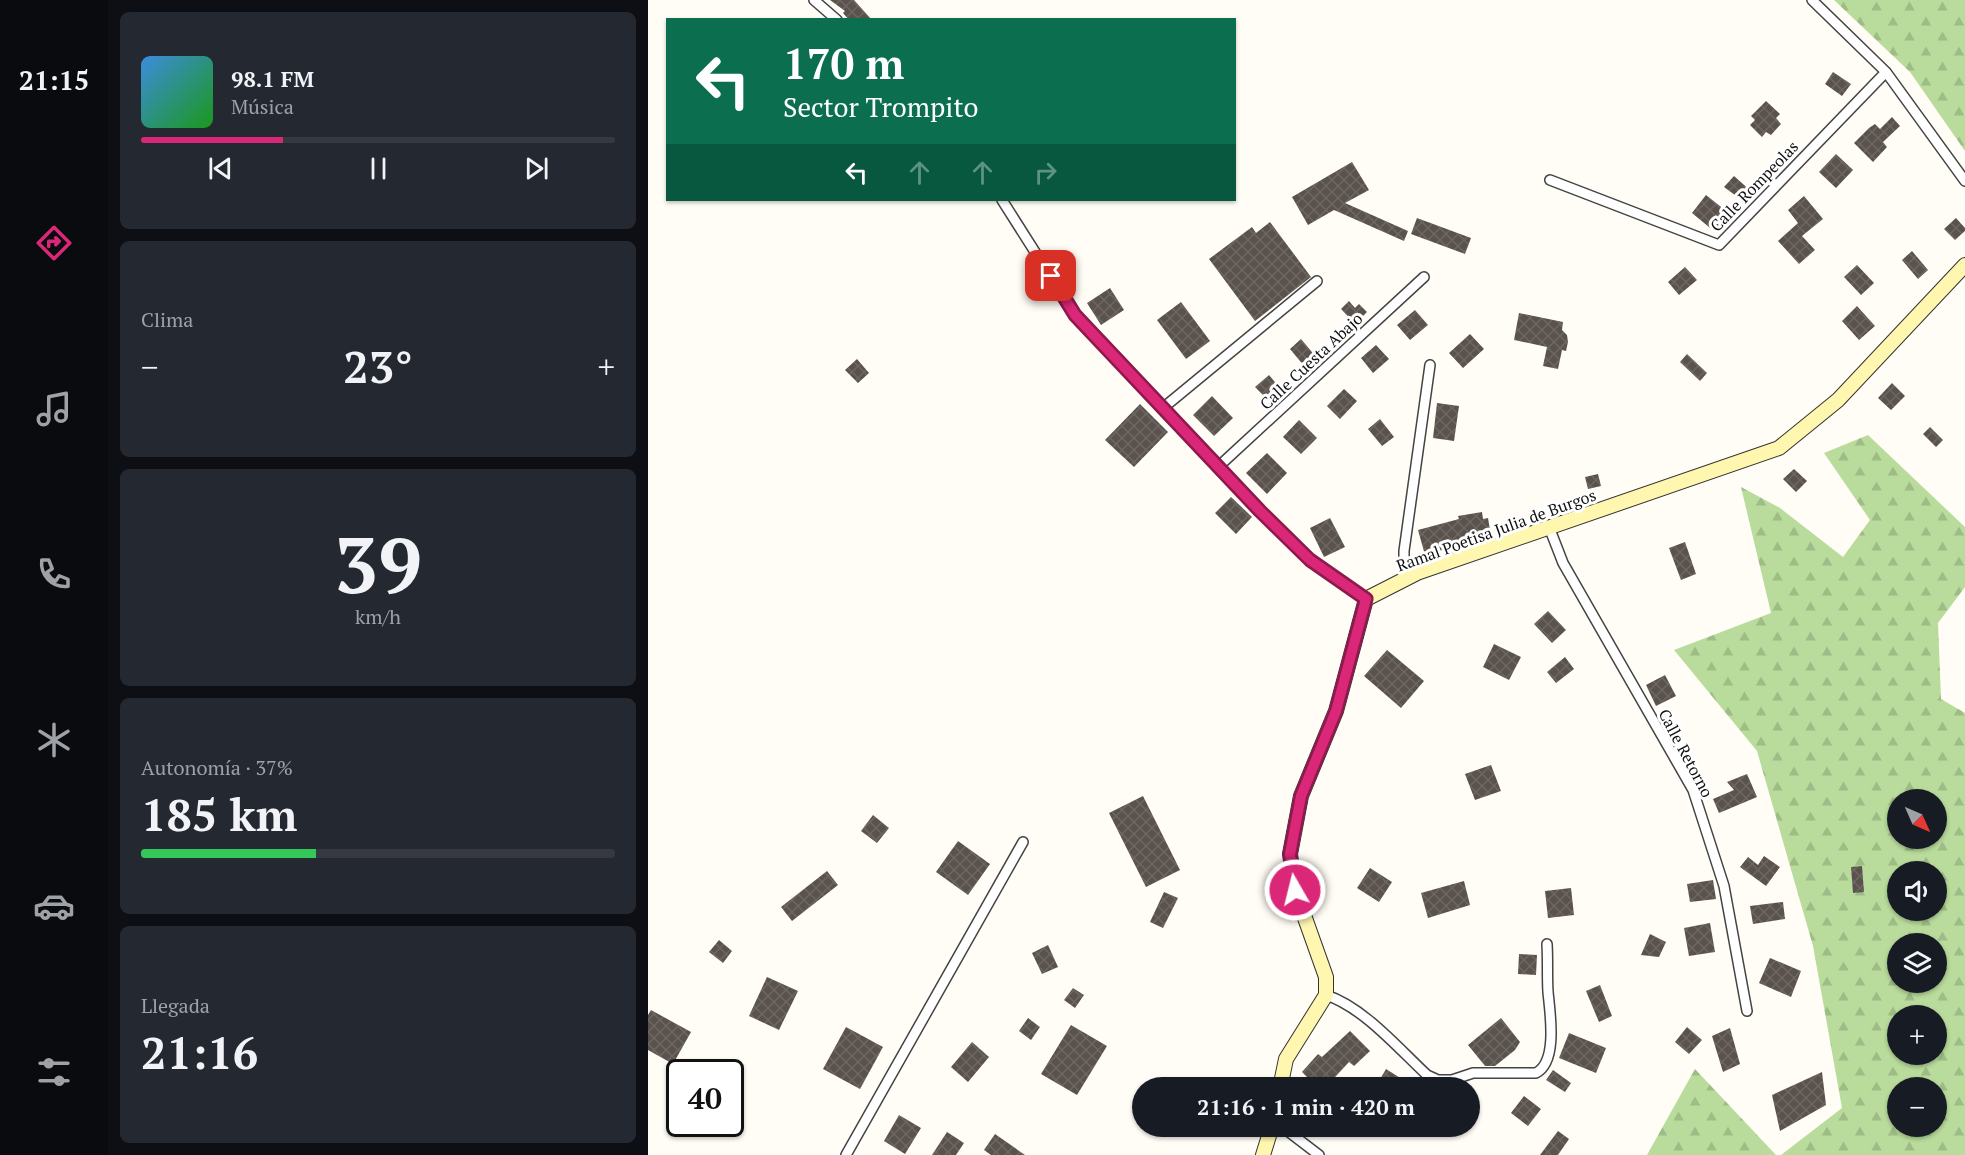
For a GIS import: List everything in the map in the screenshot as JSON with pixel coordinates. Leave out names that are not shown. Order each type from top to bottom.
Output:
[{"type":"street","points":[[814,0],[835,18]]},
{"type":"street","points":[[1812,0],[1886,72],[1965,181]]},
{"type":"street","name":"Calle Rompeolas","points":[[1550,180],[1719,245],[1886,72]]},
{"type":"street","points":[[1003,201],[1075,315],[1310,560],[1366,599],[1336,711],[1301,796],[1290,854],[1295,890],[1326,977],[1326,995],[1286,1059],[1282,1077]]},
{"type":"street","name":"Ramal Poetisa Julia de Burgos","points":[[1366,599],[1417,573],[1779,448],[1838,400],[1965,265]]},
{"type":"street","name":"Calle Cuesta Abajo","points":[[1218,466],[1424,277]]},
{"type":"street","points":[[1163,408],[1317,281]]},
{"type":"street","points":[[1404,579],[1404,551],[1430,365]]},
{"type":"street","name":"Calle Retorno","points":[[1549,527],[1563,563],[1693,790],[1724,886],[1747,1011]]},
{"type":"street","points":[[846,1155],[1023,842]]},
{"type":"street","points":[[1326,995],[1339,999],[1364,1017],[1426,1075],[1438,1080],[1452,1080],[1483,1072],[1536,1073],[1541,1070],[1547,1059],[1552,1020],[1548,992],[1547,944]]},
{"type":"street","points":[[1263,1155],[1269,1137]]},
{"type":"street","points":[[1295,1137],[1319,1155]]},
{"type":"green space","points":[[1834,0],[1965,0],[1965,151],[1910,72]]},
{"type":"green space","points":[[1868,435],[1965,527],[1965,587],[1938,623],[1941,699],[1965,713],[1965,1155],[1781,1155],[1842,1108],[1813,946],[1757,751],[1674,650],[1771,613],[1741,487],[1780,508],[1843,557],[1870,520],[1824,453]]},
{"type":"green space","points":[[1695,1069],[1776,1155],[1647,1155]]},
{"type":"building","points":[[830,0],[854,0],[870,18],[847,18],[843,13],[845,11]]},
{"type":"building","points":[[1833,72],[1851,84],[1842,96],[1825,84]]},
{"type":"building","points":[[1766,101],[1780,114],[1776,118],[1781,124],[1771,135],[1766,132],[1762,137],[1750,125],[1755,120],[1751,116]]},
{"type":"building","points":[[1892,117],[1900,126],[1883,142],[1887,147],[1873,162],[1854,143],[1869,128],[1875,124],[1880,129]]},
{"type":"building","points":[[1836,154],[1853,170],[1836,188],[1819,172]]},
{"type":"building","points":[[1352,162],[1369,190],[1345,203],[1408,231],[1404,241],[1334,210],[1308,225],[1292,197]]},
{"type":"building","points":[[1734,176],[1752,192],[1743,201],[1724,187]]},
{"type":"building","points":[[1706,195],[1730,214],[1715,232],[1692,213]]},
{"type":"building","points":[[1804,196],[1823,219],[1802,236],[1815,250],[1799,264],[1778,241],[1798,223],[1788,210]]},
{"type":"building","points":[[1417,218],[1471,238],[1465,254],[1411,234]]},
{"type":"building","points":[[1956,218],[1965,231],[1955,240],[1944,229]]},
{"type":"building","points":[[1270,222],[1311,277],[1255,321],[1209,259],[1252,227],[1256,233]]},
{"type":"building","points":[[1912,251],[1928,270],[1918,279],[1902,260]]},
{"type":"building","points":[[1857,265],[1874,283],[1861,295],[1844,277]]},
{"type":"building","points":[[1685,267],[1697,280],[1679,295],[1668,282]]},
{"type":"building","points":[[1110,288],[1124,310],[1101,325],[1087,303]]},
{"type":"building","points":[[1349,301],[1355,308],[1359,304],[1367,312],[1355,324],[1341,309]]},
{"type":"building","points":[[1181,302],[1210,341],[1186,359],[1157,320]]},
{"type":"building","points":[[1857,306],[1875,326],[1859,340],[1842,321]]},
{"type":"building","points":[[1415,310],[1428,325],[1410,340],[1397,325]]},
{"type":"building","points":[[1519,313],[1563,322],[1562,330],[1567,335],[1568,342],[1566,351],[1562,350],[1558,369],[1543,366],[1547,347],[1514,340]]},
{"type":"building","points":[[1470,334],[1484,349],[1463,368],[1449,353]]},
{"type":"building","points":[[1301,339],[1317,358],[1305,367],[1290,349]]},
{"type":"building","points":[[1376,345],[1389,359],[1373,373],[1361,358]]},
{"type":"building","points":[[1687,354],[1707,373],[1700,381],[1680,362]]},
{"type":"building","points":[[857,359],[869,373],[858,383],[845,370]]},
{"type":"building","points":[[1269,375],[1280,388],[1267,399],[1255,387]]},
{"type":"building","points":[[1892,383],[1905,396],[1891,410],[1878,398]]},
{"type":"building","points":[[1344,389],[1357,401],[1340,419],[1327,406]]},
{"type":"building","points":[[1212,396],[1233,418],[1214,436],[1193,415]]},
{"type":"building","points":[[1437,403],[1459,406],[1454,441],[1433,438]]},
{"type":"building","points":[[1140,404],[1168,432],[1134,467],[1105,440]]},
{"type":"building","points":[[1380,419],[1394,437],[1382,446],[1368,429]]},
{"type":"building","points":[[1299,420],[1317,438],[1301,454],[1283,437]]},
{"type":"building","points":[[1930,427],[1943,440],[1936,447],[1923,434]]},
{"type":"building","points":[[1267,453],[1287,473],[1267,494],[1246,473]]},
{"type":"building","points":[[1794,469],[1807,481],[1796,492],[1783,479]]},
{"type":"building","points":[[1598,474],[1601,486],[1588,489],[1585,477]]},
{"type":"building","points":[[1231,497],[1252,517],[1236,534],[1215,513]]},
{"type":"building","points":[[1482,512],[1483,519],[1488,518],[1491,536],[1444,543],[1446,549],[1425,555],[1418,530],[1459,519],[1458,516]]},
{"type":"building","points":[[1330,518],[1345,547],[1324,557],[1310,528]]},
{"type":"building","points":[[1685,542],[1696,574],[1681,580],[1669,548]]},
{"type":"building","points":[[1548,611],[1566,630],[1552,643],[1534,624]]},
{"type":"building","points":[[1494,644],[1521,657],[1509,680],[1483,667]]},
{"type":"building","points":[[1387,650],[1424,681],[1401,708],[1364,676]]},
{"type":"building","points":[[1565,657],[1574,669],[1556,683],[1547,672]]},
{"type":"building","points":[[1665,675],[1676,696],[1656,706],[1646,685]]},
{"type":"building","points":[[1491,765],[1501,791],[1475,800],[1465,774]]},
{"type":"building","points":[[1747,774],[1757,797],[1719,813],[1713,799],[1734,790],[1727,782]]},
{"type":"building","points":[[1143,796],[1180,870],[1146,887],[1109,813]]},
{"type":"building","points":[[873,815],[889,828],[877,843],[861,831]]},
{"type":"building","points":[[958,841],[990,864],[968,895],[936,872]]},
{"type":"building","points":[[1764,856],[1780,867],[1766,886],[1740,867],[1748,857],[1758,865]]},
{"type":"building","points":[[1862,866],[1864,892],[1853,893],[1851,867]]},
{"type":"building","points":[[1370,868],[1392,882],[1379,902],[1357,888]]},
{"type":"building","points":[[827,871],[838,885],[792,921],[781,907]]},
{"type":"building","points":[[1713,880],[1716,899],[1690,902],[1687,884]]},
{"type":"building","points":[[1464,881],[1470,905],[1428,918],[1421,893]]},
{"type":"building","points":[[1571,888],[1574,915],[1548,918],[1545,891]]},
{"type":"building","points":[[1164,892],[1178,898],[1163,928],[1150,922]]},
{"type":"building","points":[[1783,902],[1785,919],[1753,924],[1750,906]]},
{"type":"building","points":[[1710,923],[1715,952],[1689,956],[1684,928]]},
{"type":"building","points":[[1650,934],[1666,942],[1659,957],[1641,955]]},
{"type":"building","points":[[719,940],[732,951],[723,963],[709,952]]},
{"type":"building","points":[[1048,945],[1058,967],[1042,974],[1032,953]]},
{"type":"building","points":[[1519,954],[1537,955],[1536,975],[1518,974]]},
{"type":"building","points":[[1770,958],[1801,971],[1791,997],[1759,983]]},
{"type":"building","points":[[767,977],[798,991],[779,1030],[749,1016]]},
{"type":"building","points":[[1600,985],[1612,1016],[1599,1022],[1586,991]]},
{"type":"building","points":[[1073,988],[1084,995],[1075,1008],[1064,1000]]},
{"type":"building","points":[[651,1010],[691,1032],[676,1059],[666,1060],[648,1050],[648,1015]]},
{"type":"building","points":[[1028,1018],[1040,1027],[1031,1040],[1019,1031]]},
{"type":"building","points":[[1501,1018],[1520,1042],[1515,1050],[1495,1066],[1485,1066],[1468,1045]]},
{"type":"building","points":[[1071,1025],[1107,1046],[1077,1095],[1041,1074]]},
{"type":"building","points":[[846,1027],[883,1047],[860,1089],[823,1069]]},
{"type":"building","points":[[1687,1027],[1702,1040],[1689,1054],[1675,1042]]},
{"type":"building","points":[[1730,1028],[1740,1064],[1723,1072],[1712,1036]]},
{"type":"building","points":[[1350,1031],[1370,1051],[1354,1066],[1349,1062],[1335,1077],[1307,1077],[1302,1072],[1318,1054],[1322,1057]]},
{"type":"building","points":[[1569,1033],[1606,1048],[1596,1073],[1559,1058]]},
{"type":"building","points":[[972,1042],[989,1057],[968,1082],[951,1067]]},
{"type":"building","points":[[1386,1069],[1399,1077],[1381,1077]]},
{"type":"building","points":[[1553,1070],[1571,1083],[1565,1092],[1546,1080]]},
{"type":"building","points":[[1822,1072],[1826,1105],[1780,1131],[1772,1095]]},
{"type":"building","points":[[1524,1096],[1541,1109],[1528,1126],[1511,1113]]},
{"type":"building","points":[[899,1115],[921,1128],[905,1154],[884,1141]]},
{"type":"building","points":[[1558,1131],[1569,1139],[1558,1155],[1540,1155]]},
{"type":"building","points":[[947,1132],[964,1143],[956,1155],[932,1155]]},
{"type":"building","points":[[995,1134],[1025,1155],[991,1155],[984,1150]]},
{"type":"route","points":[[1051,276],[1075,315],[1260,511],[1310,560],[1366,599],[1336,711],[1301,796],[1290,854],[1295,890]]}]
